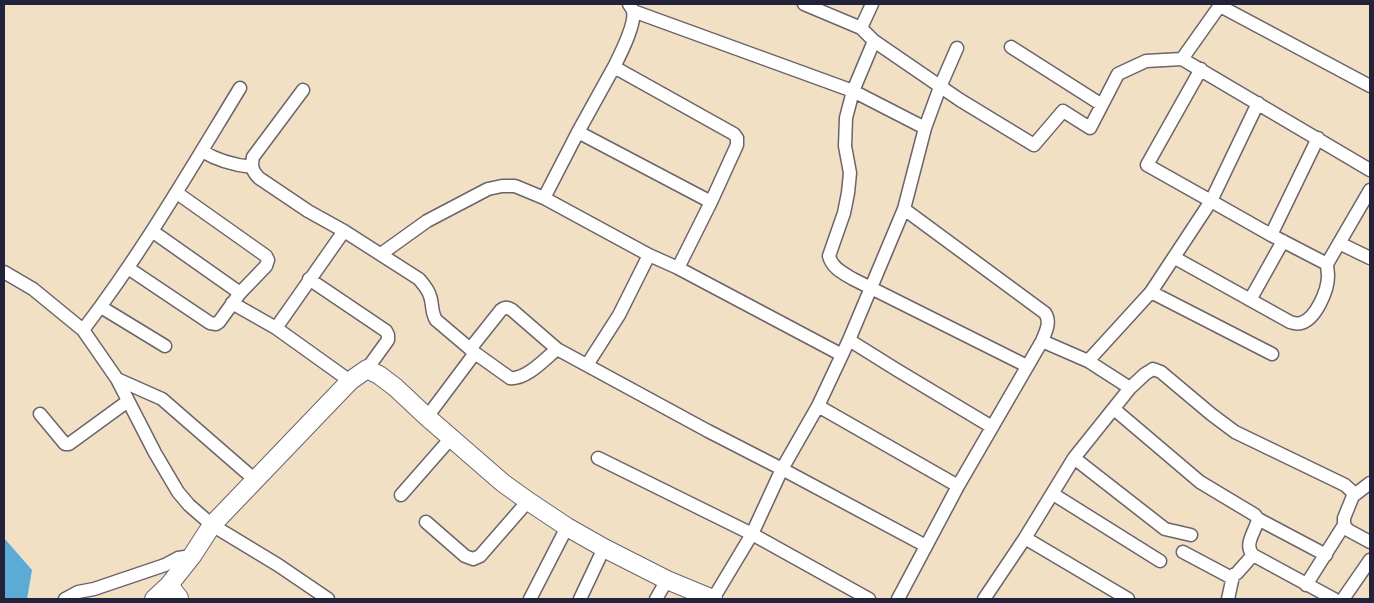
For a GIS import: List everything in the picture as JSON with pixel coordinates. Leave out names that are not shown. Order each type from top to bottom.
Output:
[{"type":"street","points":[[804,4],[860,28],[874,41],[940,87],[1034,145],[1063,111],[1090,128],[1118,74],[1146,61],[1182,59],[1370,170]]},
{"type":"street","points":[[860,28],[872,4]]},
{"type":"street","points":[[1182,59],[1220,5],[1370,86]]},
{"type":"street","points":[[538,195],[578,132],[614,68],[628,35],[631,8],[853,91],[925,128]]},
{"type":"street","points":[[874,41],[853,91],[846,118],[845,146],[850,173],[844,213],[829,256],[832,265],[872,288],[1027,366]]},
{"type":"street","points":[[1010,47],[1102,105]]},
{"type":"street","points":[[367,369],[395,386],[427,417],[503,483],[567,527],[667,580],[713,599],[752,534],[782,469],[818,406],[849,340],[904,209],[925,128],[957,48]]},
{"type":"street","points":[[614,68],[734,134],[737,138],[737,144],[711,202],[678,268]]},
{"type":"street","points":[[1201,70],[1147,165],[1271,235],[1327,264]]},
{"type":"street","points":[[83,330],[128,268],[177,193],[240,88]]},
{"type":"street","points":[[303,90],[253,157],[252,167],[259,178],[308,211],[344,231],[418,279],[427,288],[432,314],[436,320],[473,351],[510,378],[517,379],[532,370],[557,349]]},
{"type":"street","points":[[1088,361],[1151,292],[1174,258],[1211,201],[1258,103]]},
{"type":"street","points":[[578,132],[711,202]]},
{"type":"street","points":[[1271,235],[1318,138]]},
{"type":"street","points":[[202,151],[226,163],[252,167]]},
{"type":"street","points":[[381,254],[427,221],[488,189],[515,186],[538,195],[842,355]]},
{"type":"street","points":[[1174,258],[1290,322],[1295,324],[1301,323],[1309,319],[1315,312],[1325,291],[1328,277],[1327,264],[1370,190]]},
{"type":"street","points":[[128,268],[210,323],[216,324],[236,298],[266,266],[268,260],[266,256],[177,193]]},
{"type":"street","points":[[898,599],[958,486],[1042,341],[1048,326],[1048,317],[1045,312],[904,209]]},
{"type":"street","points":[[152,231],[236,298],[350,381]]},
{"type":"street","points":[[276,328],[344,231]]},
{"type":"street","points":[[1250,300],[1283,241]]},
{"type":"street","points":[[1339,243],[1370,258]]},
{"type":"street","points":[[587,365],[620,315],[649,255]]},
{"type":"street","points":[[4,272],[33,289],[83,330],[117,379],[155,453],[178,492],[189,505],[212,525],[328,599]]},
{"type":"street","points":[[154,599],[177,595],[192,556],[212,525],[254,479],[350,381],[367,369],[388,340],[386,331],[309,280]]},
{"type":"street","points":[[1151,292],[1272,354]]},
{"type":"street","points":[[101,307],[165,346]]},
{"type":"street","points":[[427,417],[501,310],[508,308],[557,349],[926,546]]},
{"type":"street","points":[[849,340],[992,427]]},
{"type":"street","points":[[1042,341],[1088,361],[1130,388]]},
{"type":"street","points":[[984,599],[1025,538],[1074,458],[1130,388],[1153,369],[1161,372],[1211,414],[1236,432],[1345,486],[1353,493],[1353,496]]},
{"type":"street","points":[[117,379],[162,399],[254,479]]},
{"type":"street","points":[[40,414],[65,444],[69,444],[128,401]]},
{"type":"street","points":[[818,406],[958,486]]},
{"type":"street","points":[[1114,409],[1200,482],[1255,515],[1258,520],[1326,555]]},
{"type":"street","points":[[401,495],[451,438]]},
{"type":"street","points":[[598,458],[752,534],[869,599]]},
{"type":"street","points":[[1074,458],[1166,529],[1191,535]]},
{"type":"street","points":[[1306,585],[1344,525],[1344,518],[1353,496],[1370,483]]},
{"type":"street","points":[[1053,494],[1160,560]]},
{"type":"street","points":[[426,522],[466,556],[473,559],[480,556],[528,501]]},
{"type":"street","points":[[1258,520],[1249,545],[1249,551],[1306,585],[1334,599]]},
{"type":"street","points":[[1344,525],[1348,530],[1370,542]]},
{"type":"street","points":[[530,599],[567,527]]},
{"type":"street","points":[[1025,538],[1128,599]]},
{"type":"street","points":[[580,599],[604,548]]},
{"type":"street","points":[[1182,552],[1227,576],[1233,576]]},
{"type":"street","points":[[1228,599],[1233,576],[1253,555]]},
{"type":"street","points":[[65,599],[78,592],[94,589],[165,565],[178,558],[192,556]]},
{"type":"street","points":[[1343,599],[1370,560]]},
{"type":"street","points":[[656,599],[667,580]]},
{"type":"water","points":[[4,538],[32,570],[27,599],[4,599]]}]
